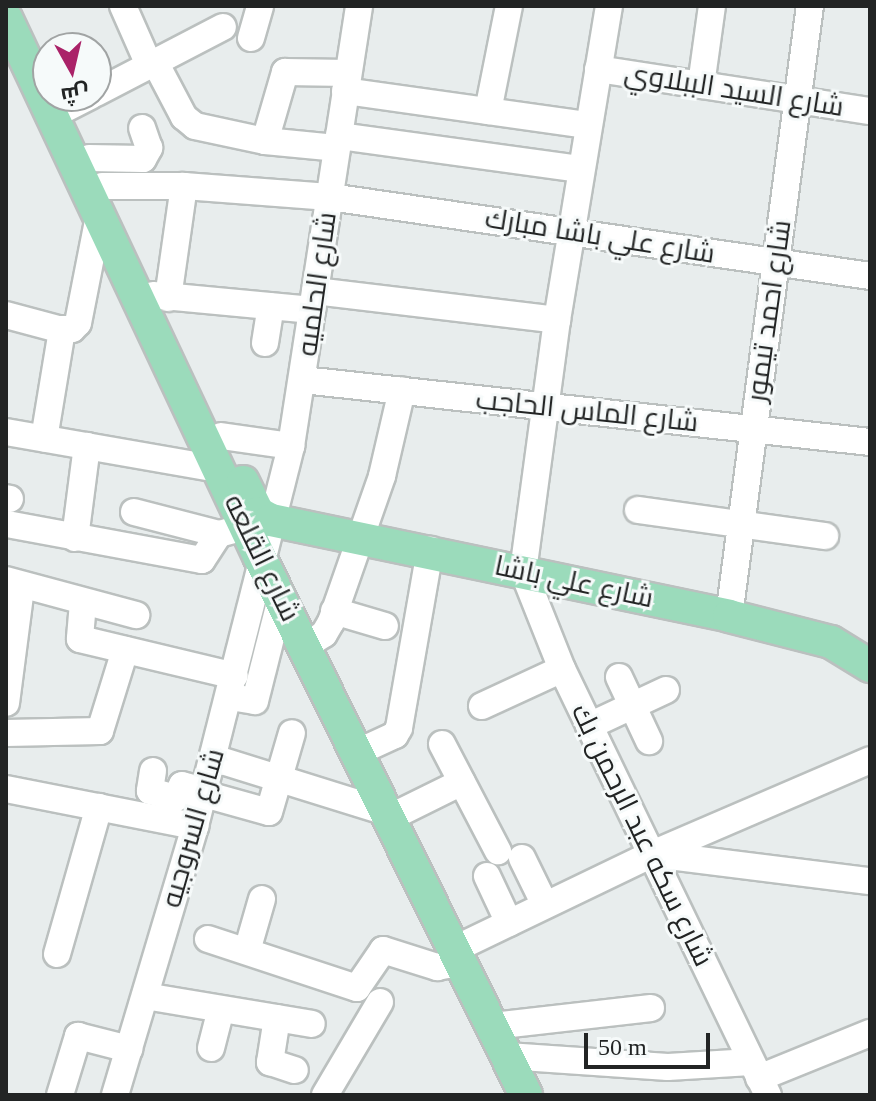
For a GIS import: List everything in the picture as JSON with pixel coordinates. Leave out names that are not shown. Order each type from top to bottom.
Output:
[{"type":"main road","points":[[17,6],[32,38]]},
{"type":"main road","name":"شارع القلعه","points":[[6,18],[160,296],[258,513],[245,527]]},
{"type":"main road","name":"شارع القلعه","points":[[75,112],[97,187],[218,469],[526,1095]]},
{"type":"main road","name":"شارع علي باشا","points":[[245,527],[359,536],[729,616],[831,642],[870,666]]},
{"type":"street","points":[[123,6],[152,64],[189,122],[265,141],[338,142],[581,169]]},
{"type":"street","points":[[251,38],[260,6]]},
{"type":"street","name":"شارع الحلميه","points":[[245,527],[291,446],[359,6]]},
{"type":"street","points":[[488,111],[509,6]]},
{"type":"street","points":[[523,571],[557,320],[609,6]]},
{"type":"street","points":[[701,85],[712,6]]},
{"type":"street","name":"شارع احمد تيمور","points":[[729,616],[810,6]]},
{"type":"street","points":[[112,85],[223,27]]},
{"type":"street","name":"شارع السيد الببلاوي","points":[[598,69],[870,111]]},
{"type":"street","points":[[265,141],[285,72],[488,111],[588,125]]},
{"type":"street","points":[[6,315],[61,329],[72,329],[78,323],[97,187],[143,159],[149,148],[142,128]]},
{"type":"street","points":[[184,186],[160,296],[271,306],[313,300],[557,320]]},
{"type":"street","name":"شارع علي باشا مبارك","points":[[97,187],[184,186],[330,197],[870,276]]},
{"type":"street","points":[[265,343],[271,306]]},
{"type":"street","points":[[44,439],[61,329]]},
{"type":"street","name":"شارع الماس الحاجب","points":[[303,380],[870,442]]},
{"type":"street","points":[[305,646],[324,634],[334,611],[382,476],[402,390]]},
{"type":"street","points":[[6,432],[218,469]]},
{"type":"street","points":[[221,436],[291,446]]},
{"type":"street","points":[[75,538],[87,446]]},
{"type":"street","points":[[8,507],[75,538],[202,560],[245,527]]},
{"type":"street","points":[[638,510],[741,521],[825,536]]},
{"type":"street","points":[[134,512],[245,527]]},
{"type":"street","points":[[356,753],[395,735],[399,728],[430,550]]},
{"type":"street","name":"شارع السروجيه","points":[[115,1095],[195,826],[232,687],[260,558]]},
{"type":"street","name":"شارع سكه عبد الرحمن بك","points":[[523,571],[562,669],[760,1078]]},
{"type":"street","points":[[6,703],[14,583],[136,615]]},
{"type":"street","points":[[83,603],[78,637],[232,687],[255,701],[281,598]]},
{"type":"street","points":[[334,611],[385,626]]},
{"type":"street","points":[[6,733],[100,731],[125,650]]},
{"type":"street","points":[[482,706],[562,669]]},
{"type":"street","points":[[619,677],[649,741]]},
{"type":"street","points":[[589,726],[666,690]]},
{"type":"street","points":[[153,771],[150,791],[176,798],[182,785],[267,813],[292,733]]},
{"type":"street","points":[[442,744],[462,782],[545,905]]},
{"type":"street","points":[[213,758],[387,815],[462,782]]},
{"type":"street","points":[[208,939],[357,988],[383,950],[437,967],[545,905],[652,854],[870,760]]},
{"type":"street","points":[[6,789],[195,826]]},
{"type":"street","points":[[57,954],[99,807]]},
{"type":"street","points":[[652,854],[870,881]]},
{"type":"street","points":[[487,876],[509,923]]},
{"type":"street","points":[[247,951],[262,899]]},
{"type":"street","points":[[145,996],[312,1024]]},
{"type":"street","points":[[325,1095],[380,1002]]},
{"type":"street","points":[[493,1026],[651,1008]]},
{"type":"street","points":[[211,1048],[221,1009]]},
{"type":"street","points":[[277,1018],[270,1062],[295,1070]]},
{"type":"street","points":[[507,1056],[668,1067],[760,1078],[870,1033]]},
{"type":"street","points":[[60,1095],[78,1036],[129,1049]]}]
